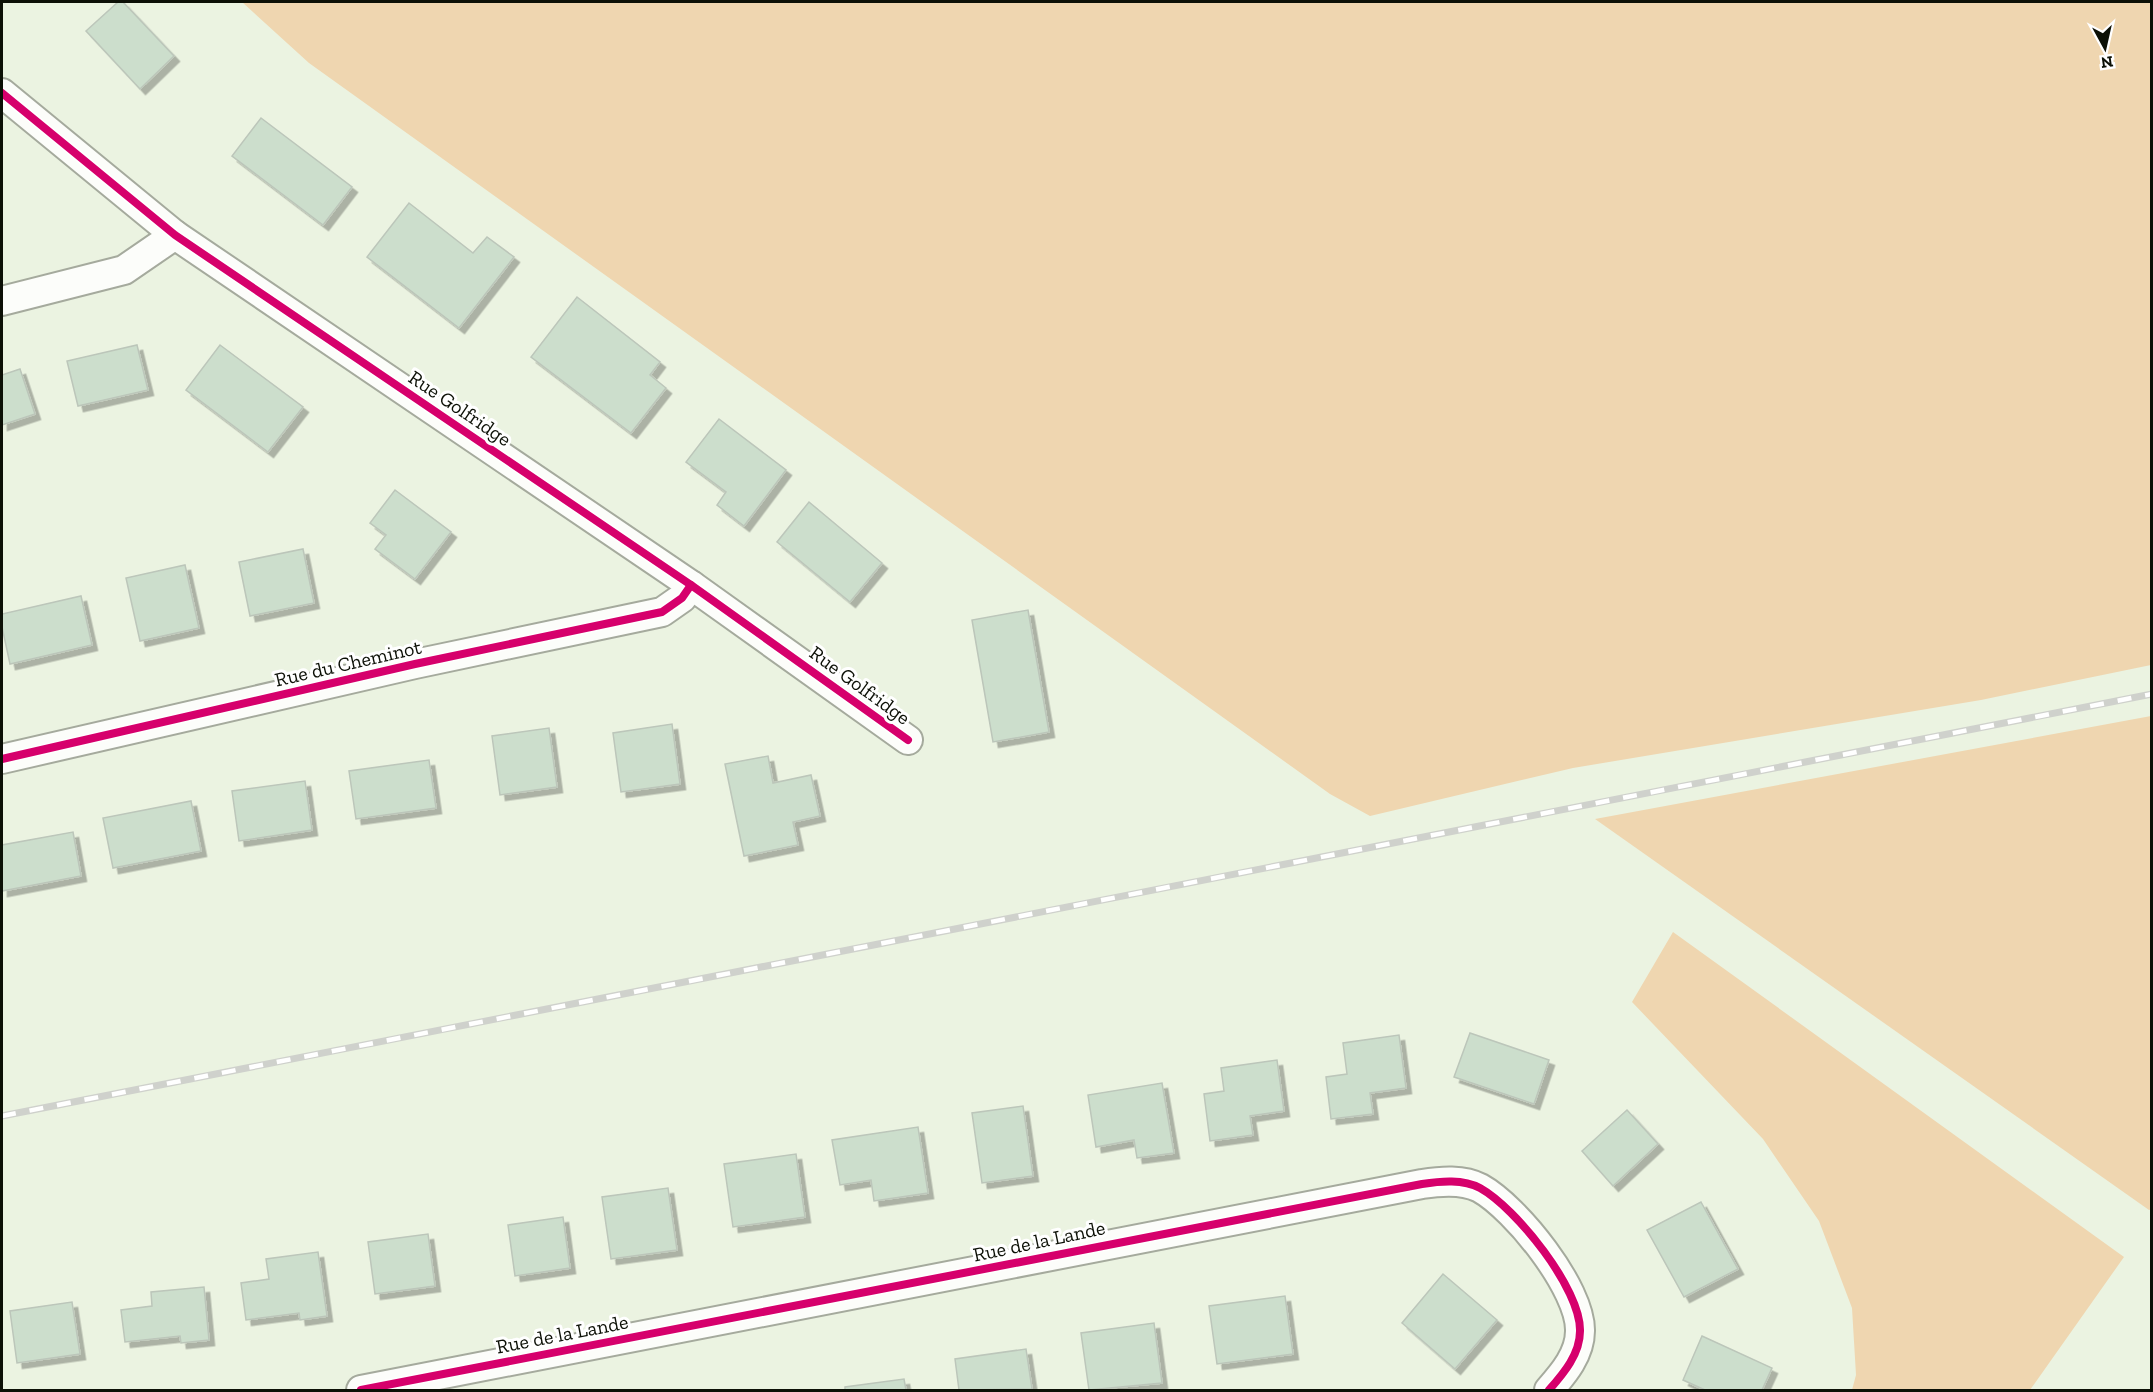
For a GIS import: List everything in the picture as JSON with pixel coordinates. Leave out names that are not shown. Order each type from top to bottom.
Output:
[{"type":"street","name":"Rue Golfridge","points":[[2,93],[176,235],[691,585],[908,740]]},
{"type":"street","points":[[2,301],[124,270],[176,235]]},
{"type":"street","name":"Rue du Cheminot","points":[[2,759],[415,664],[662,612],[682,598],[691,585]]},
{"type":"street","name":"Rue de la Lande","points":[[361,1390],[1093,1246],[1422,1184],[1451,1181],[1473,1185],[1498,1202],[1542,1251],[1573,1296],[1580,1324],[1577,1348],[1571,1362],[1549,1390]]},
{"type":"shaded area","points":[[242,2],[2151,2],[2151,665],[1981,700],[1573,768],[1370,816],[1330,794],[309,63]]},
{"type":"shaded area","points":[[2151,716],[2152,1209],[2149,1210],[1595,819]]},
{"type":"shaded area","points":[[1673,932],[2124,1257],[2030,1390],[1852,1390],[1856,1375],[1852,1308],[1819,1221],[1763,1139],[1632,1002]]},
{"type":"building","points":[[118,2],[123,2],[174,56],[140,89],[86,31]]},
{"type":"building","points":[[261,118],[352,187],[323,225],[232,156]]},
{"type":"building","points":[[409,203],[473,253],[487,237],[514,257],[459,328],[367,257]]},
{"type":"building","points":[[577,297],[660,362],[650,375],[666,388],[631,433],[531,357]]},
{"type":"building","points":[[137,345],[148,390],[78,406],[67,361]]},
{"type":"building","points":[[220,345],[303,407],[268,452],[186,390]]},
{"type":"building","points":[[20,369],[35,414],[2,425],[2,375]]},
{"type":"building","points":[[719,419],[786,470],[744,526],[717,505],[726,492],[686,462]]},
{"type":"building","points":[[395,490],[451,532],[415,579],[375,549],[386,535],[370,523]]},
{"type":"building","points":[[809,502],[882,563],[850,602],[777,542]]},
{"type":"building","points":[[303,549],[314,603],[250,616],[239,562]]},
{"type":"building","points":[[185,565],[199,628],[140,641],[126,578]]},
{"type":"building","points":[[81,596],[92,645],[10,664],[2,627],[2,614]]},
{"type":"building","points":[[1028,610],[1049,732],[993,742],[972,620]]},
{"type":"building","points":[[672,724],[680,784],[621,792],[613,733]]},
{"type":"building","points":[[549,728],[557,787],[500,795],[492,736]]},
{"type":"building","points":[[768,756],[773,783],[811,775],[820,816],[793,822],[798,845],[744,856],[725,764]]},
{"type":"building","points":[[429,760],[436,808],[356,819],[349,771]]},
{"type":"building","points":[[305,781],[312,830],[239,841],[232,791]]},
{"type":"building","points":[[191,801],[201,851],[113,868],[103,818]]},
{"type":"building","points":[[73,832],[81,876],[2,891],[2,845]]},
{"type":"building","points":[[1470,1033],[1549,1060],[1534,1104],[1454,1077]]},
{"type":"building","points":[[1399,1035],[1406,1088],[1370,1093],[1373,1114],[1331,1119],[1326,1077],[1347,1074],[1343,1043]]},
{"type":"building","points":[[1277,1060],[1284,1111],[1250,1116],[1253,1135],[1210,1141],[1204,1094],[1224,1091],[1221,1068]]},
{"type":"building","points":[[1162,1083],[1174,1153],[1137,1158],[1134,1140],[1096,1147],[1088,1095]]},
{"type":"building","points":[[1023,1106],[1033,1176],[982,1183],[972,1113]]},
{"type":"building","points":[[1627,1110],[1658,1144],[1613,1186],[1582,1151]]},
{"type":"building","points":[[918,1127],[928,1193],[874,1201],[871,1180],[840,1185],[832,1140]]},
{"type":"building","points":[[796,1154],[805,1217],[733,1227],[724,1164]]},
{"type":"building","points":[[668,1188],[677,1250],[611,1259],[602,1197]]},
{"type":"building","points":[[1701,1202],[1738,1269],[1684,1297],[1647,1230]]},
{"type":"building","points":[[563,1217],[570,1268],[515,1276],[508,1225]]},
{"type":"building","points":[[428,1234],[435,1286],[375,1294],[368,1242]]},
{"type":"building","points":[[318,1252],[327,1316],[300,1320],[299,1313],[246,1320],[241,1283],[269,1279],[266,1259]]},
{"type":"building","points":[[1443,1274],[1497,1320],[1455,1369],[1402,1323]]},
{"type":"building","points":[[204,1287],[209,1340],[181,1343],[180,1336],[125,1342],[121,1310],[152,1306],[151,1292]]},
{"type":"building","points":[[1285,1296],[1293,1354],[1217,1364],[1209,1306]]},
{"type":"building","points":[[72,1302],[80,1354],[17,1363],[10,1311]]},
{"type":"building","points":[[1154,1323],[1162,1383],[1089,1390],[1081,1333]]},
{"type":"building","points":[[1702,1336],[1772,1368],[1762,1390],[1705,1390],[1683,1380]]},
{"type":"building","points":[[1026,1349],[1032,1389],[959,1390],[955,1359]]},
{"type":"building","points":[[904,1379],[906,1390],[845,1390],[845,1387]]},
{"type":"railway","points":[[2,1116],[2152,694]]},
{"type":"cycle path","points":[[2,93],[175,235],[691,585],[908,740]]},
{"type":"cycle path","points":[[2,759],[415,664],[662,612],[682,598],[691,585]]},
{"type":"cycle path","points":[[361,1390],[1437,1182],[1466,1183],[1480,1188],[1495,1198],[1528,1231],[1544,1251],[1570,1294],[1577,1314],[1579,1339],[1570,1363],[1549,1390]]}]
